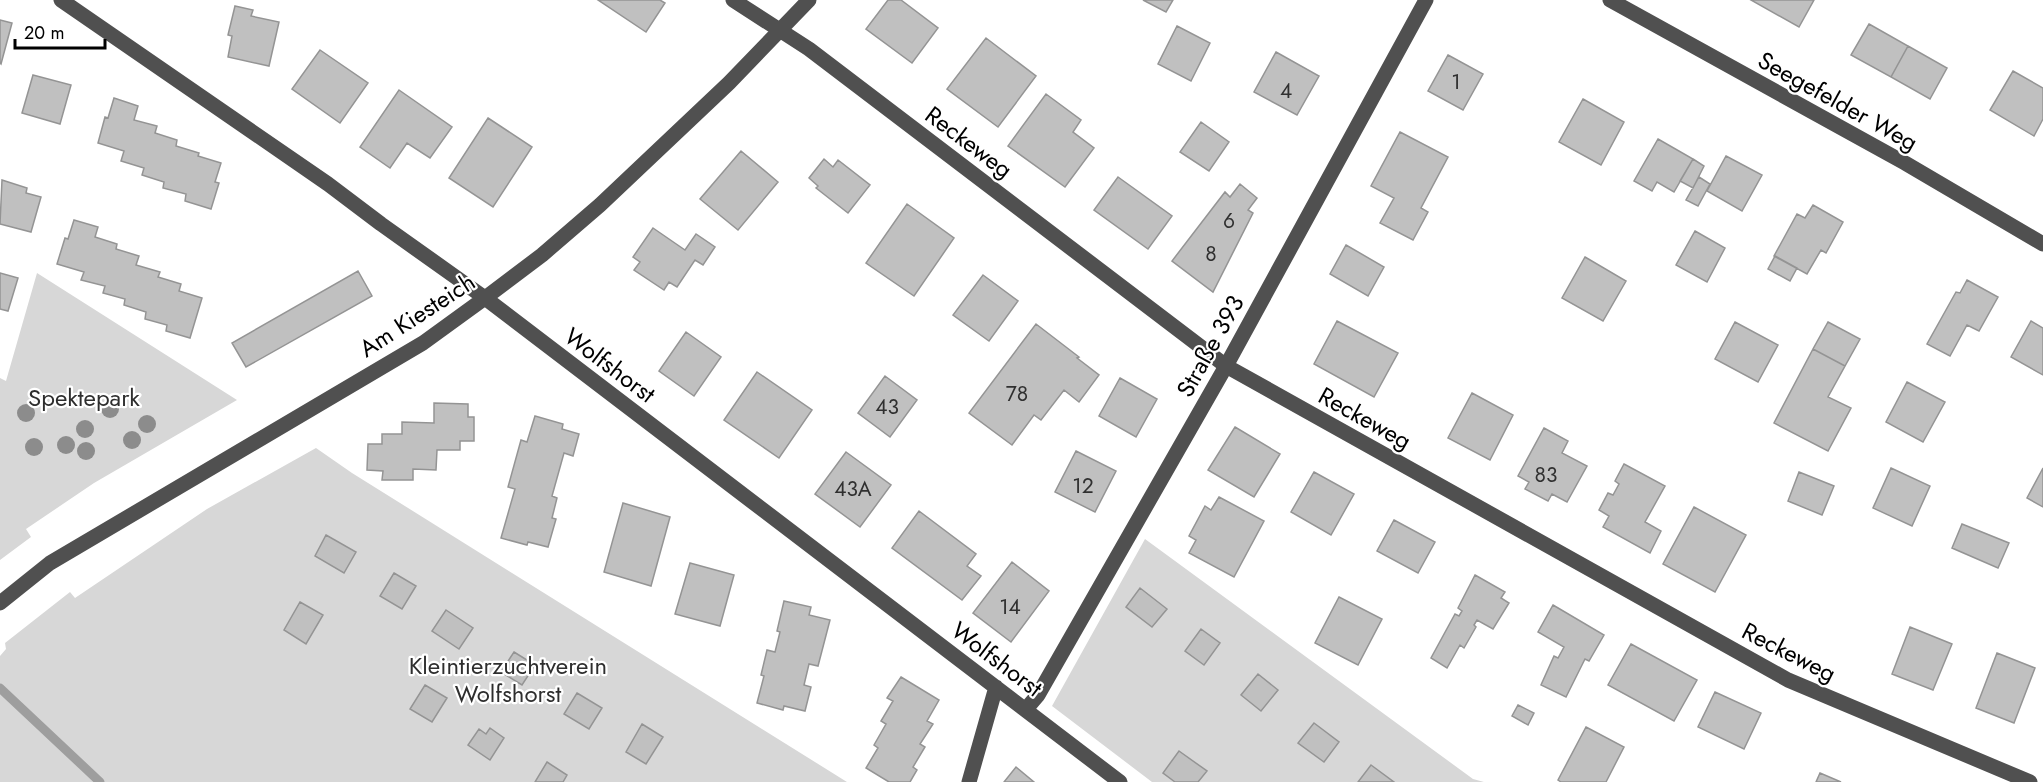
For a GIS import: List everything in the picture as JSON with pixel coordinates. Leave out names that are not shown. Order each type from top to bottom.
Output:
[{"type":"street","name":"Wolfshorst","points":[[61,0],[328,184],[485,298],[1120,782]]},
{"type":"street","name":"Reckeweg","points":[[733,0],[809,49],[1226,366],[1788,680],[2030,782]]},
{"type":"street","name":"Am Kiesteich","points":[[0,603],[50,563],[423,342],[485,298],[542,255],[600,205],[782,31],[809,0]]},
{"type":"street","name":"Straße 393","points":[[1026,709],[1038,695],[1226,366],[1426,0]]},
{"type":"street","name":"Seegefelder Weg","points":[[1610,0],[1905,163],[2043,244]]},
{"type":"street","points":[[969,782],[996,687]]},
{"type":"green space","name":"Spektepark","points":[[37,273],[237,400],[94,483],[26,529],[31,537],[0,560],[0,378],[6,381]]},
{"type":"green space","name":"Kleintierzuchtverein Wolfshorst","points":[[316,448],[352,473],[847,782],[0,782],[0,656],[6,649],[5,643],[70,592],[75,598],[207,509]]},
{"type":"green space","points":[[1145,539],[1473,779],[1484,782],[1152,782],[1052,706]]},
{"type":"building","points":[[598,0],[660,0],[665,3],[646,32]]},
{"type":"building","points":[[888,0],[901,0],[938,28],[912,63],[866,29]]},
{"type":"building","points":[[1143,0],[1173,0],[1166,12]]},
{"type":"building","points":[[1751,0],[1814,0],[1799,27]]},
{"type":"building","points":[[235,6],[253,10],[251,16],[279,22],[269,66],[228,57],[232,36],[228,35]]},
{"type":"building","points":[[0,20],[12,23],[1,64],[0,63]]},
{"type":"building","points":[[1869,24],[1908,46],[1891,77],[1851,55]]},
{"type":"building","points":[[1177,26],[1210,43],[1191,81],[1158,64]]},
{"type":"building","points":[[986,38],[1036,76],[998,127],[947,89]]},
{"type":"building","points":[[1908,46],[1947,68],[1930,99],[1891,77]]},
{"type":"building","points":[[320,50],[368,83],[340,123],[292,89]]},
{"type":"building","points":[[1276,52],[1319,76],[1297,115],[1254,92]]},
{"type":"building","points":[[1448,55],[1483,74],[1463,110],[1428,91]]},
{"type":"building","points":[[2013,71],[2043,88],[2043,119],[2034,136],[1990,110]]},
{"type":"building","points":[[33,75],[71,85],[60,124],[22,113]]},
{"type":"building","points":[[399,90],[452,127],[430,158],[407,143],[390,168],[360,147]]},
{"type":"building","points":[[1046,94],[1081,120],[1073,132],[1094,148],[1065,187],[1008,146]]},
{"type":"building","points":[[114,98],[138,106],[134,120],[157,126],[155,133],[177,140],[176,146],[221,163],[215,182],[219,183],[211,209],[185,201],[186,194],[163,188],[164,182],[142,175],[144,168],[121,161],[124,151],[98,143],[105,117],[108,118]]},
{"type":"building","points":[[1583,99],[1624,122],[1601,165],[1559,142]]},
{"type":"building","points":[[488,118],[532,147],[493,207],[449,178]]},
{"type":"building","points":[[1201,122],[1229,142],[1209,171],[1180,152]]},
{"type":"building","points":[[1400,132],[1448,157],[1421,208],[1428,212],[1413,240],[1380,223],[1394,198],[1371,186]]},
{"type":"building","points":[[1658,139],[1693,159],[1674,192],[1657,182],[1652,191],[1634,181]]},
{"type":"building","points":[[741,151],[778,182],[738,230],[700,199]]},
{"type":"building","points":[[1726,156],[1762,175],[1742,211],[1707,191]]},
{"type":"building","points":[[824,159],[833,167],[838,160],[870,185],[848,213],[816,188],[818,186],[809,178]]},
{"type":"building","points":[[1693,159],[1704,166],[1693,188],[1680,181]]},
{"type":"building","points":[[1118,177],[1172,216],[1148,249],[1094,210]]},
{"type":"building","points":[[1699,177],[1710,184],[1698,206],[1686,200]]},
{"type":"building","points":[[2,180],[27,188],[26,193],[41,197],[31,232],[0,224]]},
{"type":"building","points":[[1240,184],[1257,198],[1248,210],[1253,213],[1213,292],[1172,261],[1225,192],[1230,197]]},
{"type":"building","points":[[907,204],[954,238],[914,296],[866,263]]},
{"type":"building","points":[[1813,205],[1843,222],[1826,253],[1821,250],[1807,274],[1774,256],[1797,214],[1805,218]]},
{"type":"building","points":[[74,220],[98,227],[95,237],[117,244],[116,249],[139,256],[136,265],[160,272],[158,277],[181,284],[179,291],[202,298],[190,338],[166,331],[167,325],[145,319],[146,312],[124,305],[125,299],[103,293],[105,286],[81,280],[84,272],[57,264],[65,238],[68,239]]},
{"type":"building","points":[[653,228],[685,250],[696,234],[715,247],[703,265],[695,260],[677,287],[669,282],[664,290],[634,270],[640,262],[633,257]]},
{"type":"building","points":[[1695,231],[1725,248],[1707,282],[1676,265]]},
{"type":"building","points":[[1346,245],[1384,267],[1368,296],[1330,274]]},
{"type":"building","points":[[1775,256],[1797,268],[1790,281],[1768,269]]},
{"type":"building","points":[[1585,257],[1626,281],[1603,321],[1562,298]]},
{"type":"building","points":[[358,271],[372,296],[246,367],[232,343]]},
{"type":"building","points":[[0,273],[18,278],[8,311],[0,309]]},
{"type":"building","points":[[983,275],[1018,301],[989,341],[953,315]]},
{"type":"building","points":[[1967,280],[1998,297],[1979,331],[1967,325],[1950,356],[1927,344],[1956,292],[1960,293]]},
{"type":"building","points":[[1337,321],[1398,353],[1374,397],[1314,364]]},
{"type":"building","points":[[2031,321],[2043,328],[2043,375],[2011,357]]},
{"type":"building","points":[[1735,322],[1778,345],[1758,382],[1715,359]]},
{"type":"building","points":[[1828,322],[1860,339],[1845,366],[1813,349]]},
{"type":"building","points":[[1036,324],[1099,375],[1079,402],[1064,390],[1041,420],[1034,415],[1012,445],[969,413]]},
{"type":"building","points":[[686,332],[721,357],[694,396],[659,371]]},
{"type":"building","points":[[1813,349],[1845,366],[1828,397],[1851,408],[1828,451],[1774,423]]},
{"type":"building","points":[[757,372],[812,410],[779,458],[724,420]]},
{"type":"building","points":[[885,376],[917,400],[890,437],[858,413]]},
{"type":"building","points":[[1120,378],[1157,399],[1136,437],[1099,416]]},
{"type":"building","points":[[1907,382],[1945,402],[1923,442],[1886,422]]},
{"type":"building","points":[[1472,393],[1513,415],[1490,460],[1448,438]]},
{"type":"building","points":[[434,403],[468,404],[468,417],[474,417],[474,441],[460,441],[460,450],[437,450],[436,470],[413,469],[413,480],[382,480],[383,471],[367,470],[368,444],[382,444],[382,434],[402,434],[402,422],[434,423]]},
{"type":"building","points":[[535,416],[563,424],[562,429],[579,434],[573,456],[564,453],[552,496],[557,498],[552,518],[556,519],[548,547],[528,542],[527,545],[501,538],[515,489],[508,487],[521,440],[527,442]]},
{"type":"building","points":[[1235,427],[1280,454],[1254,497],[1208,470]]},
{"type":"building","points":[[1544,428],[1568,441],[1562,453],[1587,466],[1567,502],[1552,494],[1548,501],[1525,489],[1529,482],[1518,476]]},
{"type":"building","points":[[1076,451],[1116,471],[1095,512],[1055,492]]},
{"type":"building","points":[[846,452],[891,485],[860,527],[815,494]]},
{"type":"building","points":[[1624,464],[1665,486],[1645,522],[1661,531],[1650,553],[1603,527],[1609,516],[1599,510],[1608,493],[1613,495],[1619,484],[1615,481]]},
{"type":"building","points":[[1891,468],[1930,486],[1912,526],[1873,508]]},
{"type":"building","points":[[2043,468],[2043,507],[2027,498]]},
{"type":"building","points":[[1314,472],[1354,494],[1331,535],[1291,512]]},
{"type":"building","points":[[1799,472],[1834,486],[1822,515],[1788,501]]},
{"type":"building","points":[[1219,497],[1264,521],[1234,577],[1189,553],[1196,540],[1189,536],[1205,506],[1211,510]]},
{"type":"building","points":[[623,503],[670,517],[651,586],[604,572]]},
{"type":"building","points":[[1694,507],[1746,535],[1715,592],[1663,564]]},
{"type":"building","points":[[919,511],[976,554],[967,566],[981,576],[962,600],[892,548]]},
{"type":"building","points":[[1394,520],[1435,542],[1418,573],[1377,551]]},
{"type":"building","points":[[1962,524],[2009,543],[1998,568],[1952,548]]},
{"type":"building","points":[[326,535],[356,552],[344,573],[315,556]]},
{"type":"building","points":[[1012,562],[1049,591],[1011,642],[973,613]]},
{"type":"building","points":[[690,563],[734,575],[720,626],[675,614]]},
{"type":"building","points":[[394,573],[416,586],[402,609],[380,596]]},
{"type":"building","points":[[1475,575],[1505,592],[1501,598],[1509,603],[1493,629],[1477,620],[1474,625],[1476,627],[1464,648],[1460,645],[1447,668],[1431,658],[1455,614],[1459,616],[1462,611],[1458,608]]},
{"type":"building","points":[[1140,588],[1167,609],[1152,627],[1126,607]]},
{"type":"building","points":[[1339,597],[1382,619],[1358,665],[1315,643]]},
{"type":"building","points":[[784,601],[811,607],[809,615],[830,620],[818,666],[809,664],[804,685],[811,687],[805,711],[784,706],[783,710],[757,703],[764,676],[761,675],[767,650],[775,652]]},
{"type":"building","points":[[300,602],[323,615],[306,644],[284,630]]},
{"type":"building","points":[[1553,605],[1604,635],[1589,661],[1585,659],[1566,697],[1541,685],[1554,656],[1558,658],[1564,647],[1538,632]]},
{"type":"building","points":[[446,610],[473,628],[459,649],[432,631]]},
{"type":"building","points":[[1910,627],[1952,644],[1933,690],[1892,674]]},
{"type":"building","points":[[1201,629],[1220,643],[1204,665],[1185,651]]},
{"type":"building","points":[[1631,644],[1697,680],[1674,721],[1608,685]]},
{"type":"building","points":[[514,652],[535,665],[522,685],[501,672]]},
{"type":"building","points":[[1997,653],[2035,668],[2014,723],[1976,708]]},
{"type":"building","points":[[1258,674],[1278,690],[1261,711],[1241,695]]},
{"type":"building","points":[[901,677],[939,700],[927,721],[933,724],[920,744],[925,747],[913,767],[917,770],[910,782],[889,782],[866,768],[878,748],[874,745],[886,724],[881,721],[893,701],[887,698]]},
{"type":"building","points":[[425,685],[447,698],[432,722],[410,709]]},
{"type":"building","points":[[1715,692],[1761,713],[1744,749],[1698,727]]},
{"type":"building","points":[[577,693],[602,708],[589,729],[564,714]]},
{"type":"building","points":[[1518,705],[1534,713],[1528,725],[1512,716]]},
{"type":"building","points":[[1314,723],[1339,742],[1324,762],[1298,743]]},
{"type":"building","points":[[642,724],[663,737],[646,764],[626,752]]},
{"type":"building","points":[[1586,727],[1624,747],[1606,782],[1561,782],[1558,780]]},
{"type":"building","points":[[490,728],[504,738],[490,760],[468,745],[479,729],[486,734]]},
{"type":"building","points":[[1179,751],[1207,771],[1198,782],[1175,782],[1163,773]]},
{"type":"building","points":[[547,762],[567,775],[563,782],[535,782]]},
{"type":"building","points":[[1371,765],[1394,782],[1358,782]]},
{"type":"building","points":[[1016,767],[1034,782],[1004,782]]},
{"type":"building","points":[[1820,773],[1841,782],[1816,782]]},
{"type":"waterway","points":[[0,688],[100,782]]}]
